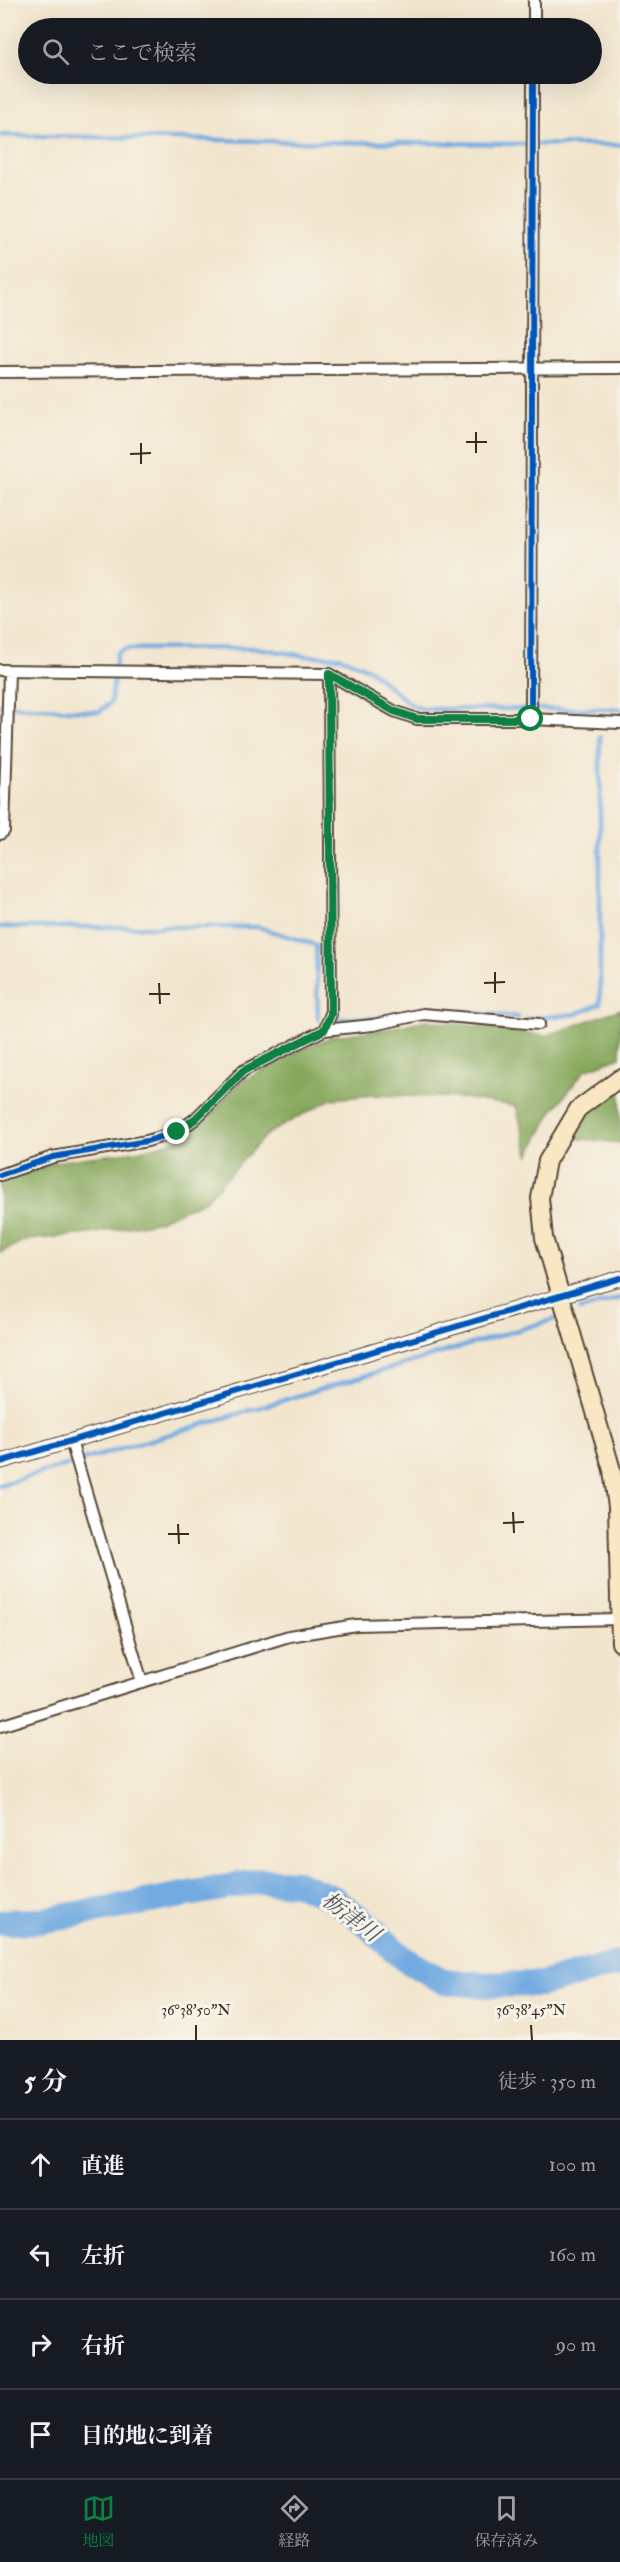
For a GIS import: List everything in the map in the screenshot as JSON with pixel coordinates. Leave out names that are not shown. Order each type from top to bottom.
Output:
[{"type":"main road","points":[[620,1078],[578,1109],[547,1161],[540,1198],[544,1238],[616,1470],[620,1643]]},
{"type":"street","points":[[534,0],[534,18]]},
{"type":"street","points":[[531,719],[534,84]]},
{"type":"street","points":[[0,372],[620,368]]},
{"type":"street","points":[[0,834],[4,831],[4,671],[329,674],[394,711],[417,719],[531,719],[620,723]]},
{"type":"street","points":[[324,1030],[331,1014],[329,674]]},
{"type":"street","points":[[0,1175],[52,1157],[147,1141],[177,1132],[195,1119],[243,1071],[324,1030],[373,1025],[423,1014],[540,1024]]},
{"type":"street","points":[[0,1462],[620,1278]]},
{"type":"street","points":[[71,1441],[142,1682]]},
{"type":"street","points":[[0,1726],[289,1636],[324,1629],[356,1625],[620,1619]]},
{"type":"green space","points":[[620,1009],[620,1057],[585,1070],[552,1112],[529,1155],[516,1106],[464,1098],[374,1095],[331,1099],[267,1134],[206,1200],[156,1222],[90,1234],[25,1240],[0,1253],[0,1180],[60,1161],[137,1151],[179,1140],[208,1119],[236,1085],[294,1053],[333,1036],[387,1029],[426,1020],[546,1036]]},
{"type":"green space","points":[[620,1088],[620,1143],[573,1138],[589,1109]]},
{"type":"waterway","points":[[0,135],[306,142],[620,145]]},
{"type":"waterway","points":[[0,705],[99,712],[111,702],[117,653],[126,649],[257,648],[306,656],[340,657],[369,669],[410,704],[422,709],[620,709]]},
{"type":"waterway","points":[[527,1019],[576,1014],[600,1004],[600,737]]},
{"type":"waterway","points":[[0,927],[258,927],[316,945],[318,1019]]},
{"type":"waterway","points":[[411,1012],[421,1008],[518,1017]]},
{"type":"waterway","points":[[335,1019],[386,1018]]},
{"type":"waterway","points":[[580,1310],[620,1298]]},
{"type":"waterway","points":[[0,1485],[555,1319]]},
{"type":"waterway","name":"栃津川","points":[[0,1922],[39,1921],[261,1881],[297,1883],[333,1898],[363,1921],[404,1959],[443,1981],[481,1985],[541,1984],[620,1963]]},
{"type":"cycle path","points":[[531,719],[533,84]]},
{"type":"cycle path","points":[[0,1175],[53,1157],[147,1141],[177,1132],[195,1119],[243,1071],[324,1030],[331,1014],[329,674]]},
{"type":"cycle path","points":[[0,1462],[620,1278]]},
{"type":"route","points":[[177,1132],[195,1119],[243,1071],[324,1030],[331,1014],[329,674],[394,711],[417,719],[531,719]]}]
